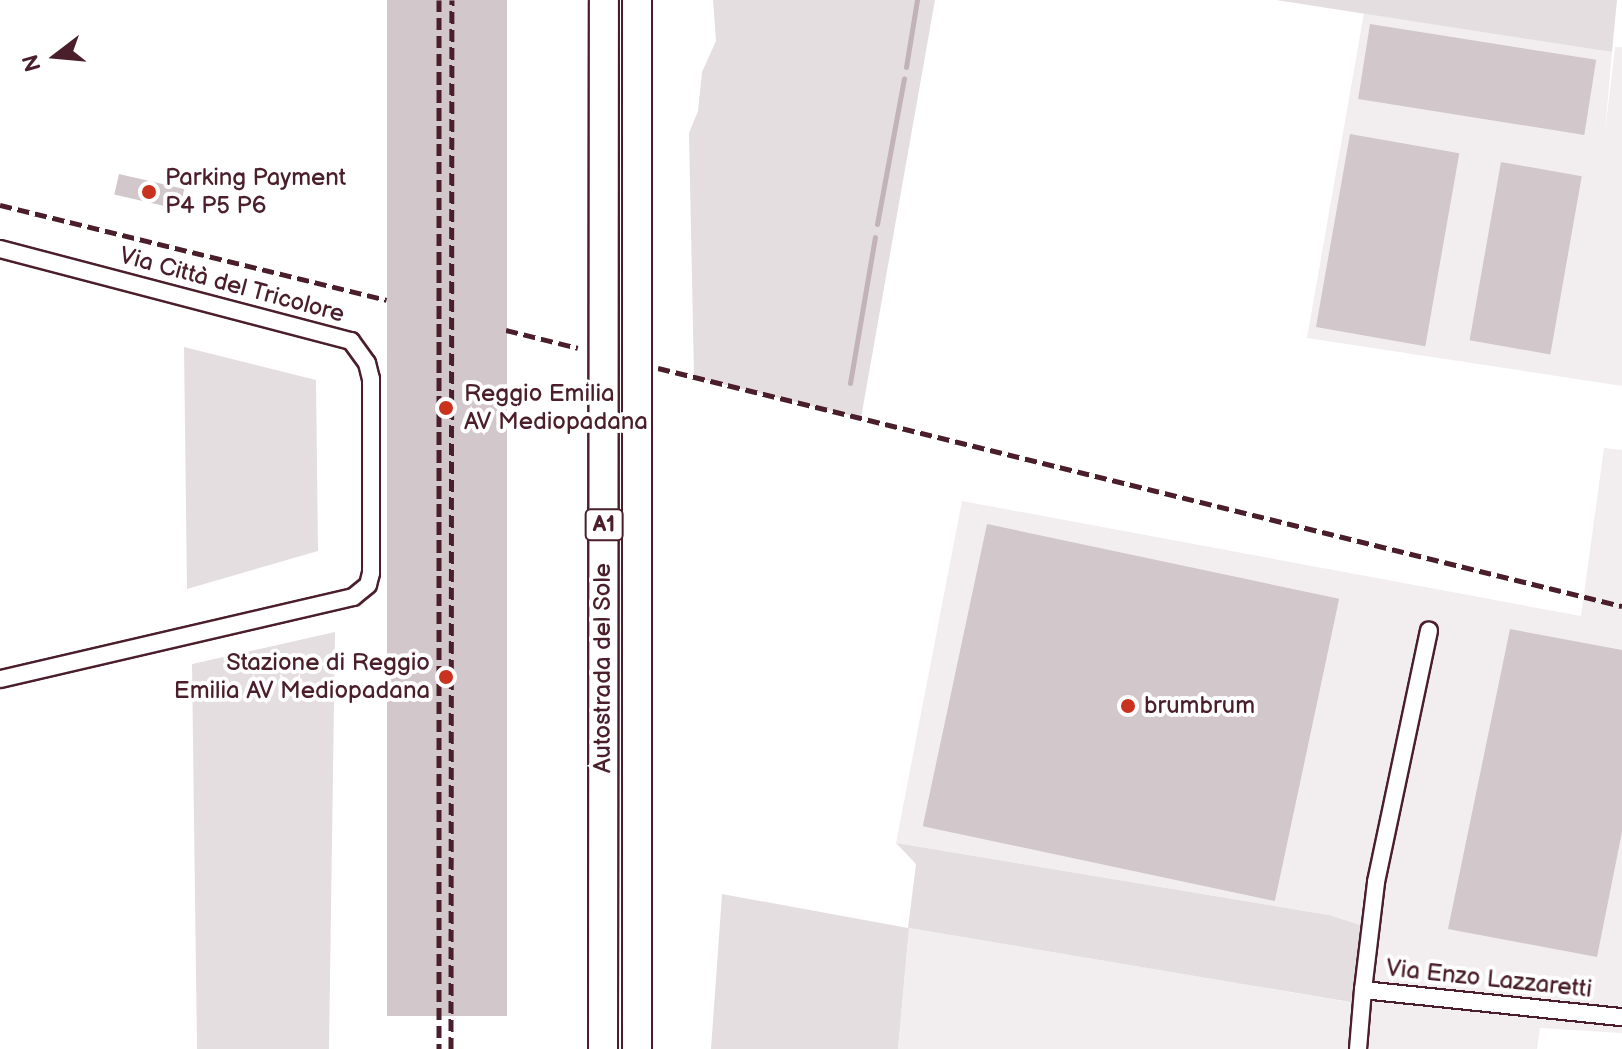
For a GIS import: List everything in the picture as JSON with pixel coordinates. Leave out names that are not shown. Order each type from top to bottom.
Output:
[{"type":"highway","name":"Autostrada del Sole","points":[[603,1049],[604,0]]},
{"type":"highway","name":"Autostrada del Sole","points":[[637,0],[637,1049]]},
{"type":"street","name":"Via Città del Tricolore","points":[[0,249],[351,341],[367,363],[371,379],[371,573],[368,585],[353,597],[0,679]]},
{"type":"street","points":[[1363,990],[1376,882],[1429,631]]},
{"type":"street","name":"Via Enzo Lazzaretti","points":[[1358,1049],[1363,990],[1622,1017]]},
{"type":"shaded area","points":[[713,0],[935,0],[861,418],[694,377],[689,133],[698,111],[702,72],[716,41]]},
{"type":"shaded area","points":[[1276,0],[1617,0],[1612,52]]},
{"type":"shaded area","points":[[1364,13],[1612,52],[1605,132],[1615,47],[1622,47],[1622,386],[1307,338]]},
{"type":"shaded area","points":[[184,347],[316,380],[318,551],[187,589]]},
{"type":"shaded area","points":[[1604,448],[1622,450],[1622,1033],[1540,1028],[1537,1049],[898,1049],[909,928],[1361,1004],[1359,925],[1329,915],[896,843],[962,501],[1581,616]]},
{"type":"shaded area","points":[[335,632],[329,1049],[197,1049],[192,664]]},
{"type":"shaded area","points":[[896,843],[1329,915],[1360,925],[1362,1004],[909,928],[898,1049],[711,1049],[722,894],[908,928],[916,864]]},
{"type":"building","name":"Stazione di Reggio Emilia AV Mediopadana","points":[[387,0],[507,0],[507,1016],[387,1016]]},
{"type":"building","points":[[1370,24],[1596,60],[1584,135],[1358,99]]},
{"type":"building","points":[[1350,134],[1459,153],[1425,346],[1316,327]]},
{"type":"building","points":[[1501,162],[1582,176],[1550,354],[1470,340]]},
{"type":"building","name":"Parking Payment P4 P5 P6","points":[[119,174],[184,189],[180,210],[114,194]]},
{"type":"building","points":[[987,524],[1339,599],[1275,901],[923,826]]},
{"type":"building","points":[[1510,629],[1622,650],[1622,832],[1597,957],[1448,929]]},
{"type":"waterway","points":[[906,67],[917,0]]},
{"type":"waterway","points":[[877,224],[904,78]]},
{"type":"waterway","points":[[850,383],[875,237]]},
{"type":"railway","points":[[439,0],[439,1049]]},
{"type":"railway","points":[[451,1049],[452,0]]},
{"type":"railway","points":[[0,205],[387,300]]},
{"type":"railway","points":[[506,330],[578,348]]},
{"type":"railway","points":[[658,368],[1622,606]]},
{"type":"place","name":"Parking Payment P4 P5 P6","points":[[149,192]]},
{"type":"place","name":"Reggio Emilia AV Mediopadana","points":[[446,408]]},
{"type":"place","name":"Stazione di Reggio Emilia AV Mediopadana","points":[[446,677]]},
{"type":"place","name":"brumbrum","points":[[1128,706]]}]
